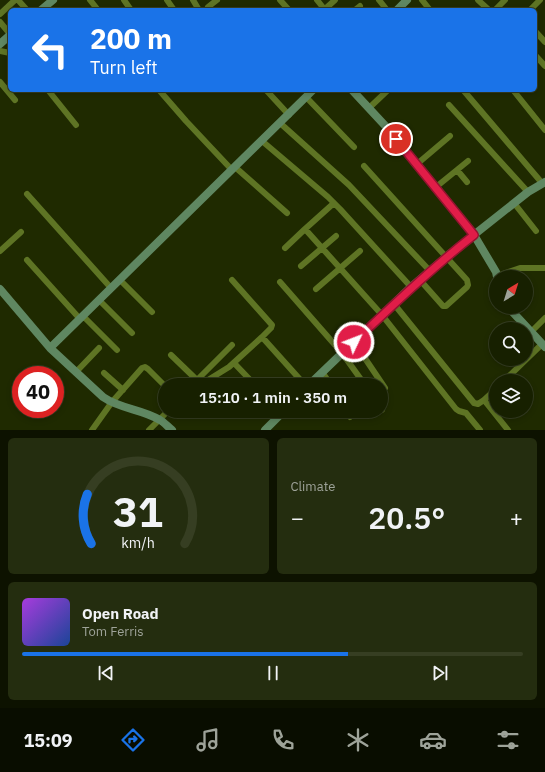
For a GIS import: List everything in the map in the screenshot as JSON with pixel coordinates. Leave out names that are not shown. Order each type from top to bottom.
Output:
[{"type":"street","points":[[0,14],[15,0]]},
{"type":"street","points":[[18,0],[25,8]]},
{"type":"street","points":[[43,8],[53,0]]},
{"type":"street","points":[[90,0],[96,8]]},
{"type":"street","points":[[208,7],[217,0]]},
{"type":"street","points":[[280,0],[287,8]]},
{"type":"street","points":[[317,0],[323,8]]},
{"type":"street","points":[[327,8],[335,0]]},
{"type":"street","points":[[379,0],[385,8]]},
{"type":"street","points":[[402,8],[408,0]]},
{"type":"street","points":[[422,0],[428,8]]},
{"type":"street","points":[[478,0],[487,8]]},
{"type":"street","points":[[497,8],[505,0]]},
{"type":"street","points":[[532,8],[540,0]]},
{"type":"street","points":[[0,22],[8,32]]},
{"type":"street","points":[[537,33],[545,42]]},
{"type":"street","points":[[0,44],[8,36]]},
{"type":"street","points":[[537,57],[545,66]]},
{"type":"street","points":[[0,82],[14,100]]},
{"type":"street","points":[[50,92],[76,125]]},
{"type":"street","points":[[161,92],[186,121],[233,168],[287,213]]},
{"type":"street","points":[[268,92],[288,114]]},
{"type":"street","points":[[50,348],[312,92]]},
{"type":"street","points":[[354,92],[391,132],[436,187],[474,235],[495,270]]},
{"type":"street","points":[[369,108],[386,92]]},
{"type":"street","points":[[316,378],[411,287],[446,257],[528,192],[544,183],[465,92]]},
{"type":"street","points":[[515,92],[545,130]]},
{"type":"street","points":[[306,97],[354,147]]},
{"type":"street","points":[[449,105],[528,192]]},
{"type":"street","points":[[280,123],[349,184],[430,271]]},
{"type":"street","points":[[417,164],[450,136]]},
{"type":"street","points":[[262,141],[334,203],[411,287]]},
{"type":"street","points":[[436,187],[468,161]]},
{"type":"street","points":[[364,166],[467,280],[468,285],[467,288],[446,306],[442,306],[420,280]]},
{"type":"street","points":[[456,170],[467,182]]},
{"type":"street","points":[[27,194],[111,288]]},
{"type":"street","points":[[285,248],[334,203]]},
{"type":"street","points":[[514,203],[536,231]]},
{"type":"street","points":[[305,229],[382,315],[456,409],[466,413],[480,430]]},
{"type":"street","points":[[0,251],[21,232]]},
{"type":"street","points":[[301,266],[336,236]]},
{"type":"street","points":[[316,288],[360,250]]},
{"type":"street","points":[[27,260],[81,317],[117,350]]},
{"type":"street","points":[[516,270],[520,268],[545,268]]},
{"type":"street","points":[[120,280],[152,312]]},
{"type":"street","points":[[210,378],[224,371],[234,363],[271,328],[272,325],[232,280]]},
{"type":"street","points":[[280,282],[342,353],[359,378]]},
{"type":"street","points":[[0,289],[50,348],[103,397],[112,402],[149,415],[159,420],[172,430]]},
{"type":"street","points":[[99,300],[132,333]]},
{"type":"street","points":[[394,304],[474,403],[478,404],[489,395]]},
{"type":"street","points":[[514,314],[522,322]]},
{"type":"street","points":[[533,330],[545,318]]},
{"type":"street","points":[[512,374],[543,346],[533,334]]},
{"type":"street","points":[[262,337],[299,378]]},
{"type":"street","points":[[354,342],[378,378]]},
{"type":"street","points":[[204,378],[232,345]]},
{"type":"street","points":[[76,372],[98,348]]},
{"type":"street","points":[[171,355],[195,378]]},
{"type":"street","points":[[234,363],[248,378]]},
{"type":"street","points":[[92,430],[112,402],[141,369],[144,367],[148,369],[158,379]]},
{"type":"street","points":[[322,372],[326,378]]},
{"type":"street","points":[[104,373],[123,390]]},
{"type":"street","points":[[484,400],[508,430]]},
{"type":"street","points":[[265,430],[276,418]]},
{"type":"street","points":[[149,430],[159,420]]},
{"type":"route","points":[[354,342],[411,287],[474,235],[396,139]]}]
